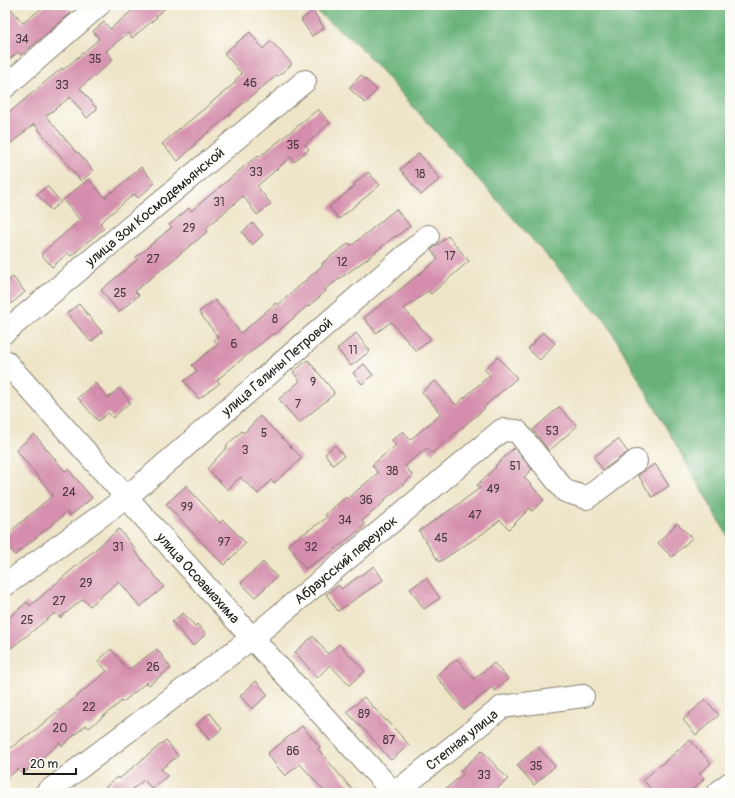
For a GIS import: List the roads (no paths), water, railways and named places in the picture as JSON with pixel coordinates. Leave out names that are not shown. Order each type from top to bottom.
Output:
[{"type":"street","points":[[5,87],[99,5]]},
{"type":"street","name":"улица Зои Космодемьянской","points":[[5,332],[305,81]]},
{"type":"street","name":"улица Галины Петровой","points":[[5,585],[127,497],[428,236]]},
{"type":"street","name":"улица Осоавиахима","points":[[5,361],[252,638],[395,793]]},
{"type":"street","name":"Абраусский переулок","points":[[46,793],[252,638],[502,430],[517,431],[565,491],[586,498],[636,461]]},
{"type":"street","name":"Степная улица","points":[[395,793],[502,707],[583,696]]},
{"type":"street","points":[[718,793],[730,783]]}]
